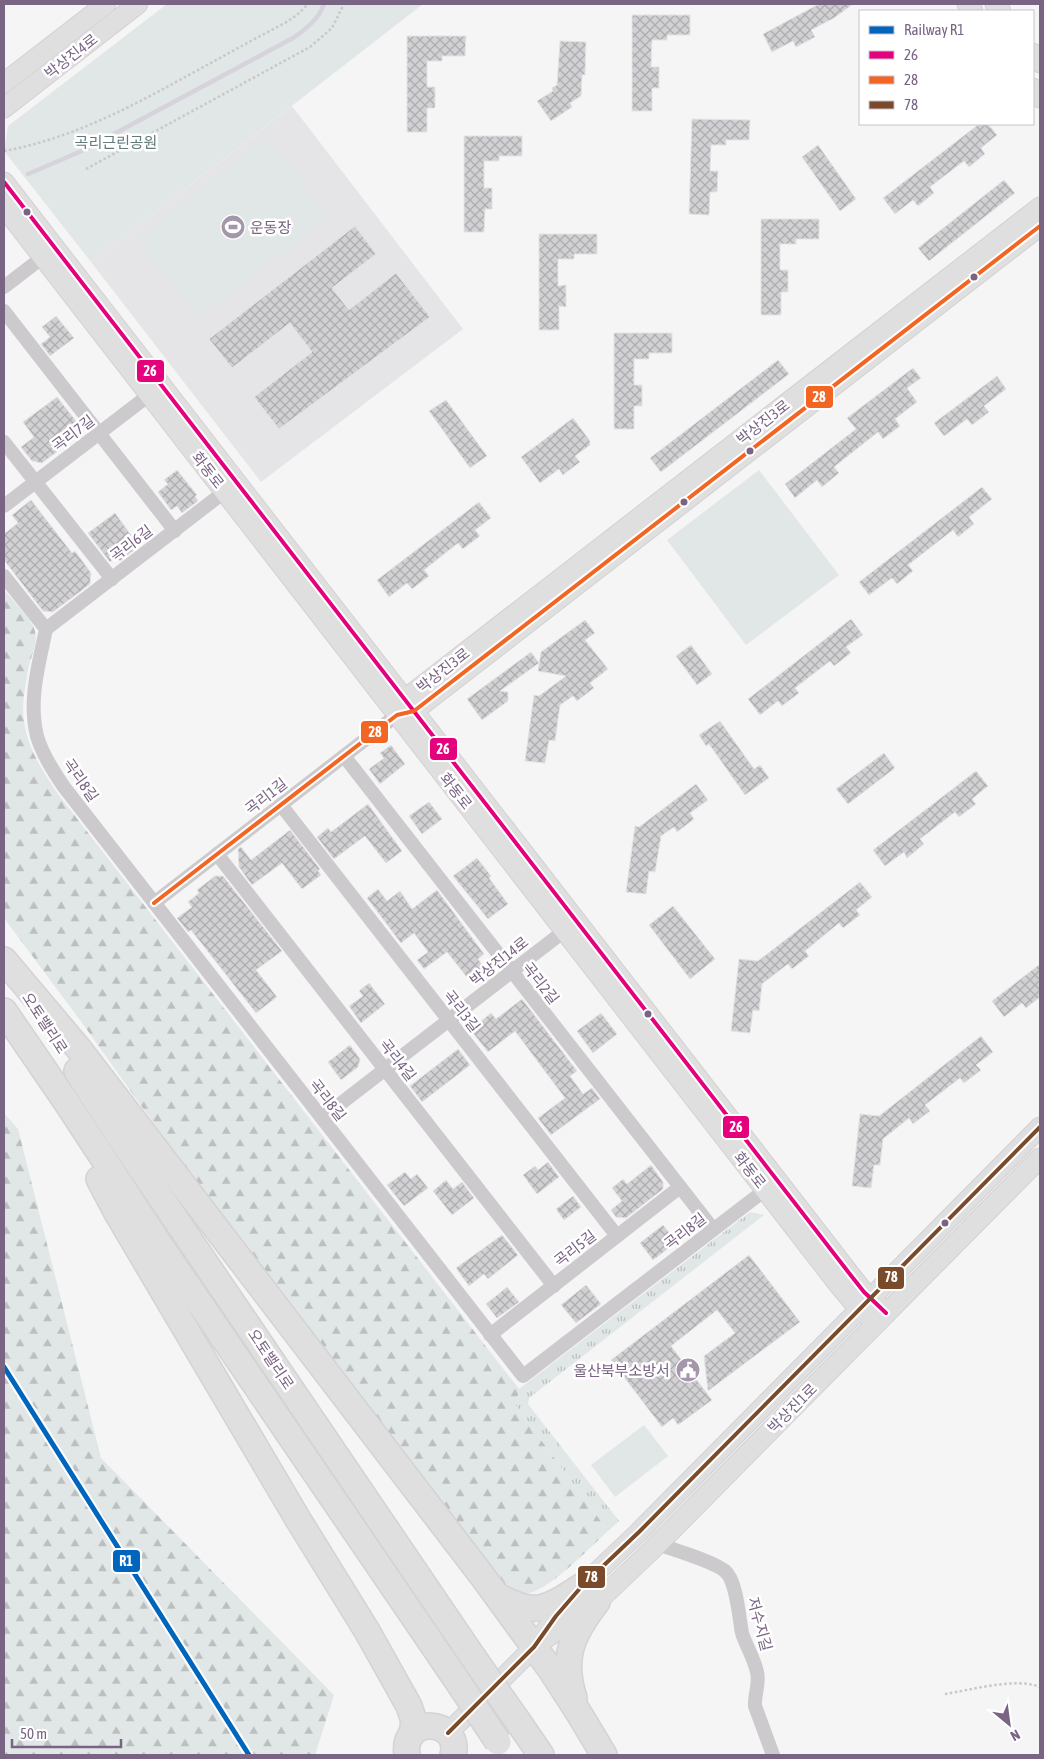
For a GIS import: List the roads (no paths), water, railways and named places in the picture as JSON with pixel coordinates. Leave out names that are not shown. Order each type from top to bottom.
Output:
[{"type":"highway","points":[[4,960],[79,1049],[497,1595],[580,1715],[604,1755]]},
{"type":"highway","name":"오토밸리로","points":[[4,960],[130,1152],[541,1755]]},
{"type":"highway","name":"오토밸리로","points":[[4,1011],[162,1248],[503,1748]]},
{"type":"highway","points":[[33,1052],[117,1213],[367,1631],[404,1698],[414,1721],[409,1745]]},
{"type":"highway","points":[[497,1595],[520,1607],[540,1608],[560,1600],[589,1594],[581,1624],[570,1647],[568,1664],[570,1683],[580,1715]]},
{"type":"highway","points":[[409,1745],[417,1730],[429,1725],[442,1729],[450,1744]]},
{"type":"street","name":"박상진4로","points":[[4,83],[106,4]]},
{"type":"street","name":"박상진4로","points":[[4,108],[138,4]]},
{"type":"street","name":"화동로","points":[[4,182],[156,391],[405,709],[570,926],[765,1190],[838,1284],[865,1303],[881,1318]]},
{"type":"street","name":"화동로","points":[[4,206],[43,257],[156,391]]},
{"type":"street","name":"박상진3로","points":[[405,709],[1040,207]]},
{"type":"street","name":"박상진3로","points":[[405,709],[1040,226]]},
{"type":"street","points":[[4,287],[43,257]]},
{"type":"street","points":[[4,312],[175,531]]},
{"type":"street","name":"곡리7길","points":[[4,506],[156,391]]},
{"type":"street","points":[[4,442],[112,579]]},
{"type":"street","name":"곡리6길","points":[[46,629],[231,488]]},
{"type":"street","points":[[4,576],[46,629]]},
{"type":"street","name":"곡리8길","points":[[46,629],[36,674],[34,719],[44,753],[64,787],[523,1376],[765,1190]]},
{"type":"street","name":"곡리1길","points":[[154,903],[405,709]]},
{"type":"street","name":"곡리2길","points":[[344,756],[713,1229]]},
{"type":"street","name":"곡리3길","points":[[281,805],[617,1236]]},
{"type":"street","name":"곡리4길","points":[[218,854],[554,1286]]},
{"type":"street","name":"화동로","points":[[570,926],[849,1273],[865,1303]]},
{"type":"street","name":"박상진14로","points":[[322,1118],[570,926]]},
{"type":"street","name":"박상진1로","points":[[589,1594],[639,1532],[1040,1127]]},
{"type":"street","name":"박상진1로","points":[[450,1744],[534,1647],[556,1616],[658,1544],[1040,1158]]},
{"type":"street","name":"곡리5길","points":[[490,1335],[680,1187]]},
{"type":"street","name":"저수지길","points":[[658,1544],[713,1564],[729,1575],[743,1634],[757,1672],[758,1681],[754,1699],[755,1706],[773,1755]]},
{"type":"waterway","points":[[28,174],[84,150],[293,38],[315,19],[324,4]]},
{"type":"rail line","name":"R1","points":[[4,1367],[249,1755]]},
{"type":"place","name":"운동장","points":[[233,227]]},
{"type":"place","name":"울산북부소방서","points":[[688,1370]]},
{"type":"park label","name":"곡리근린공원","points":[[116,142]]}]
